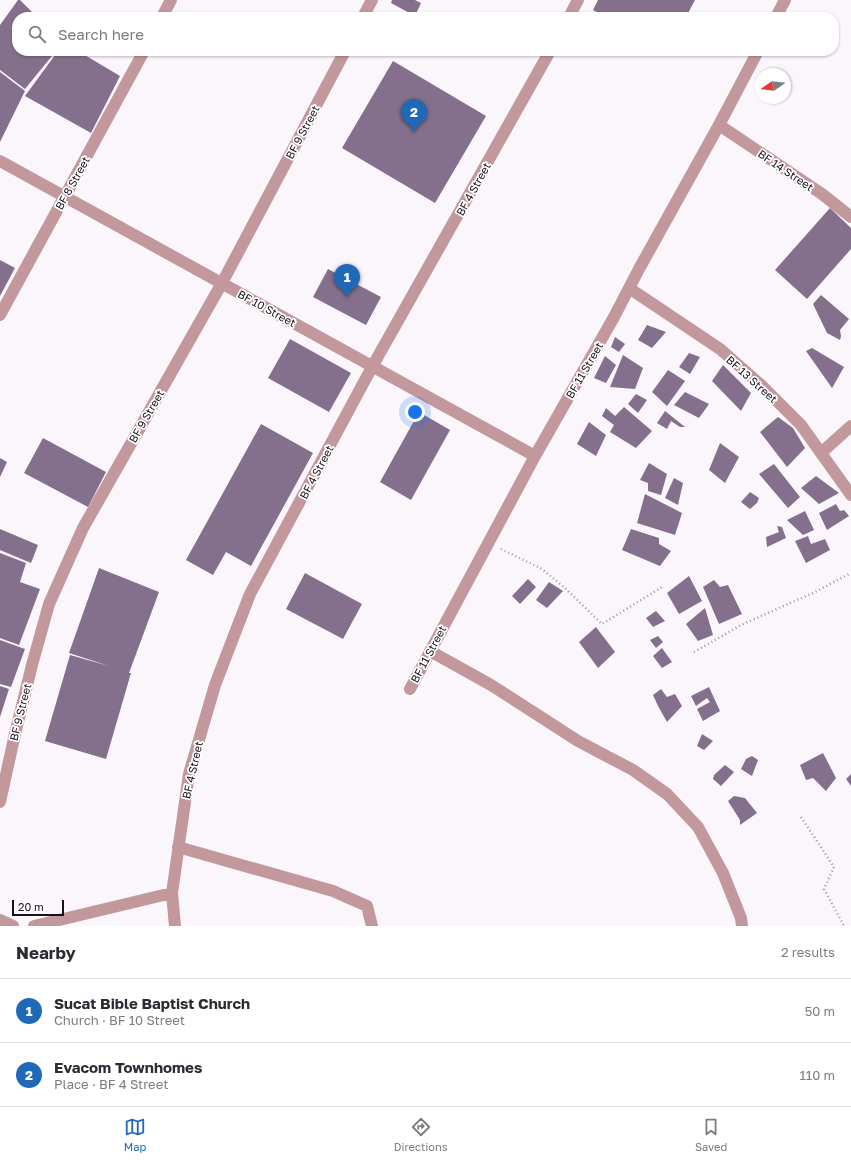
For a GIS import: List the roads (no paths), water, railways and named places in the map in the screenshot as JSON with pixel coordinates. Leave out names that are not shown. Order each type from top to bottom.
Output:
[{"type":"street","points":[[165,12],[171,0]]},
{"type":"street","points":[[366,12],[372,0]]},
{"type":"street","points":[[572,12],[578,0]]},
{"type":"street","points":[[779,12],[785,0]]},
{"type":"street","name":"BF 8 Street","points":[[0,315],[141,56]]},
{"type":"street","name":"BF 9 Street","points":[[0,802],[22,704],[49,604],[83,528],[222,283],[342,56]]},
{"type":"street","name":"BF 4 Street","points":[[175,926],[172,893],[189,774],[215,685],[250,594],[372,367],[547,56]]},
{"type":"street","name":"BF 11 Street","points":[[410,689],[535,456],[719,125],[755,56]]},
{"type":"street","name":"BF 14 Street","points":[[719,125],[822,194],[851,217]]},
{"type":"street","name":"BF 10 Street","points":[[0,161],[535,456]]},
{"type":"street","name":"BF 13 Street","points":[[629,288],[720,350],[755,380],[801,425],[851,495]]},
{"type":"street","points":[[821,452],[851,426]]},
{"type":"street","points":[[430,651],[491,685],[578,741],[633,770],[667,794],[698,827],[723,873],[741,918],[742,926]]},
{"type":"street","points":[[178,847],[333,891],[367,906],[372,926]]},
{"type":"street","points":[[34,926],[172,893]]},
{"type":"street","points":[[0,920],[13,926]]},
{"type":"place","name":"Evacom Townhomes","points":[[414,132]]},
{"type":"place","name":"Sucat Bible Baptist Church","points":[[347,297]]}]
